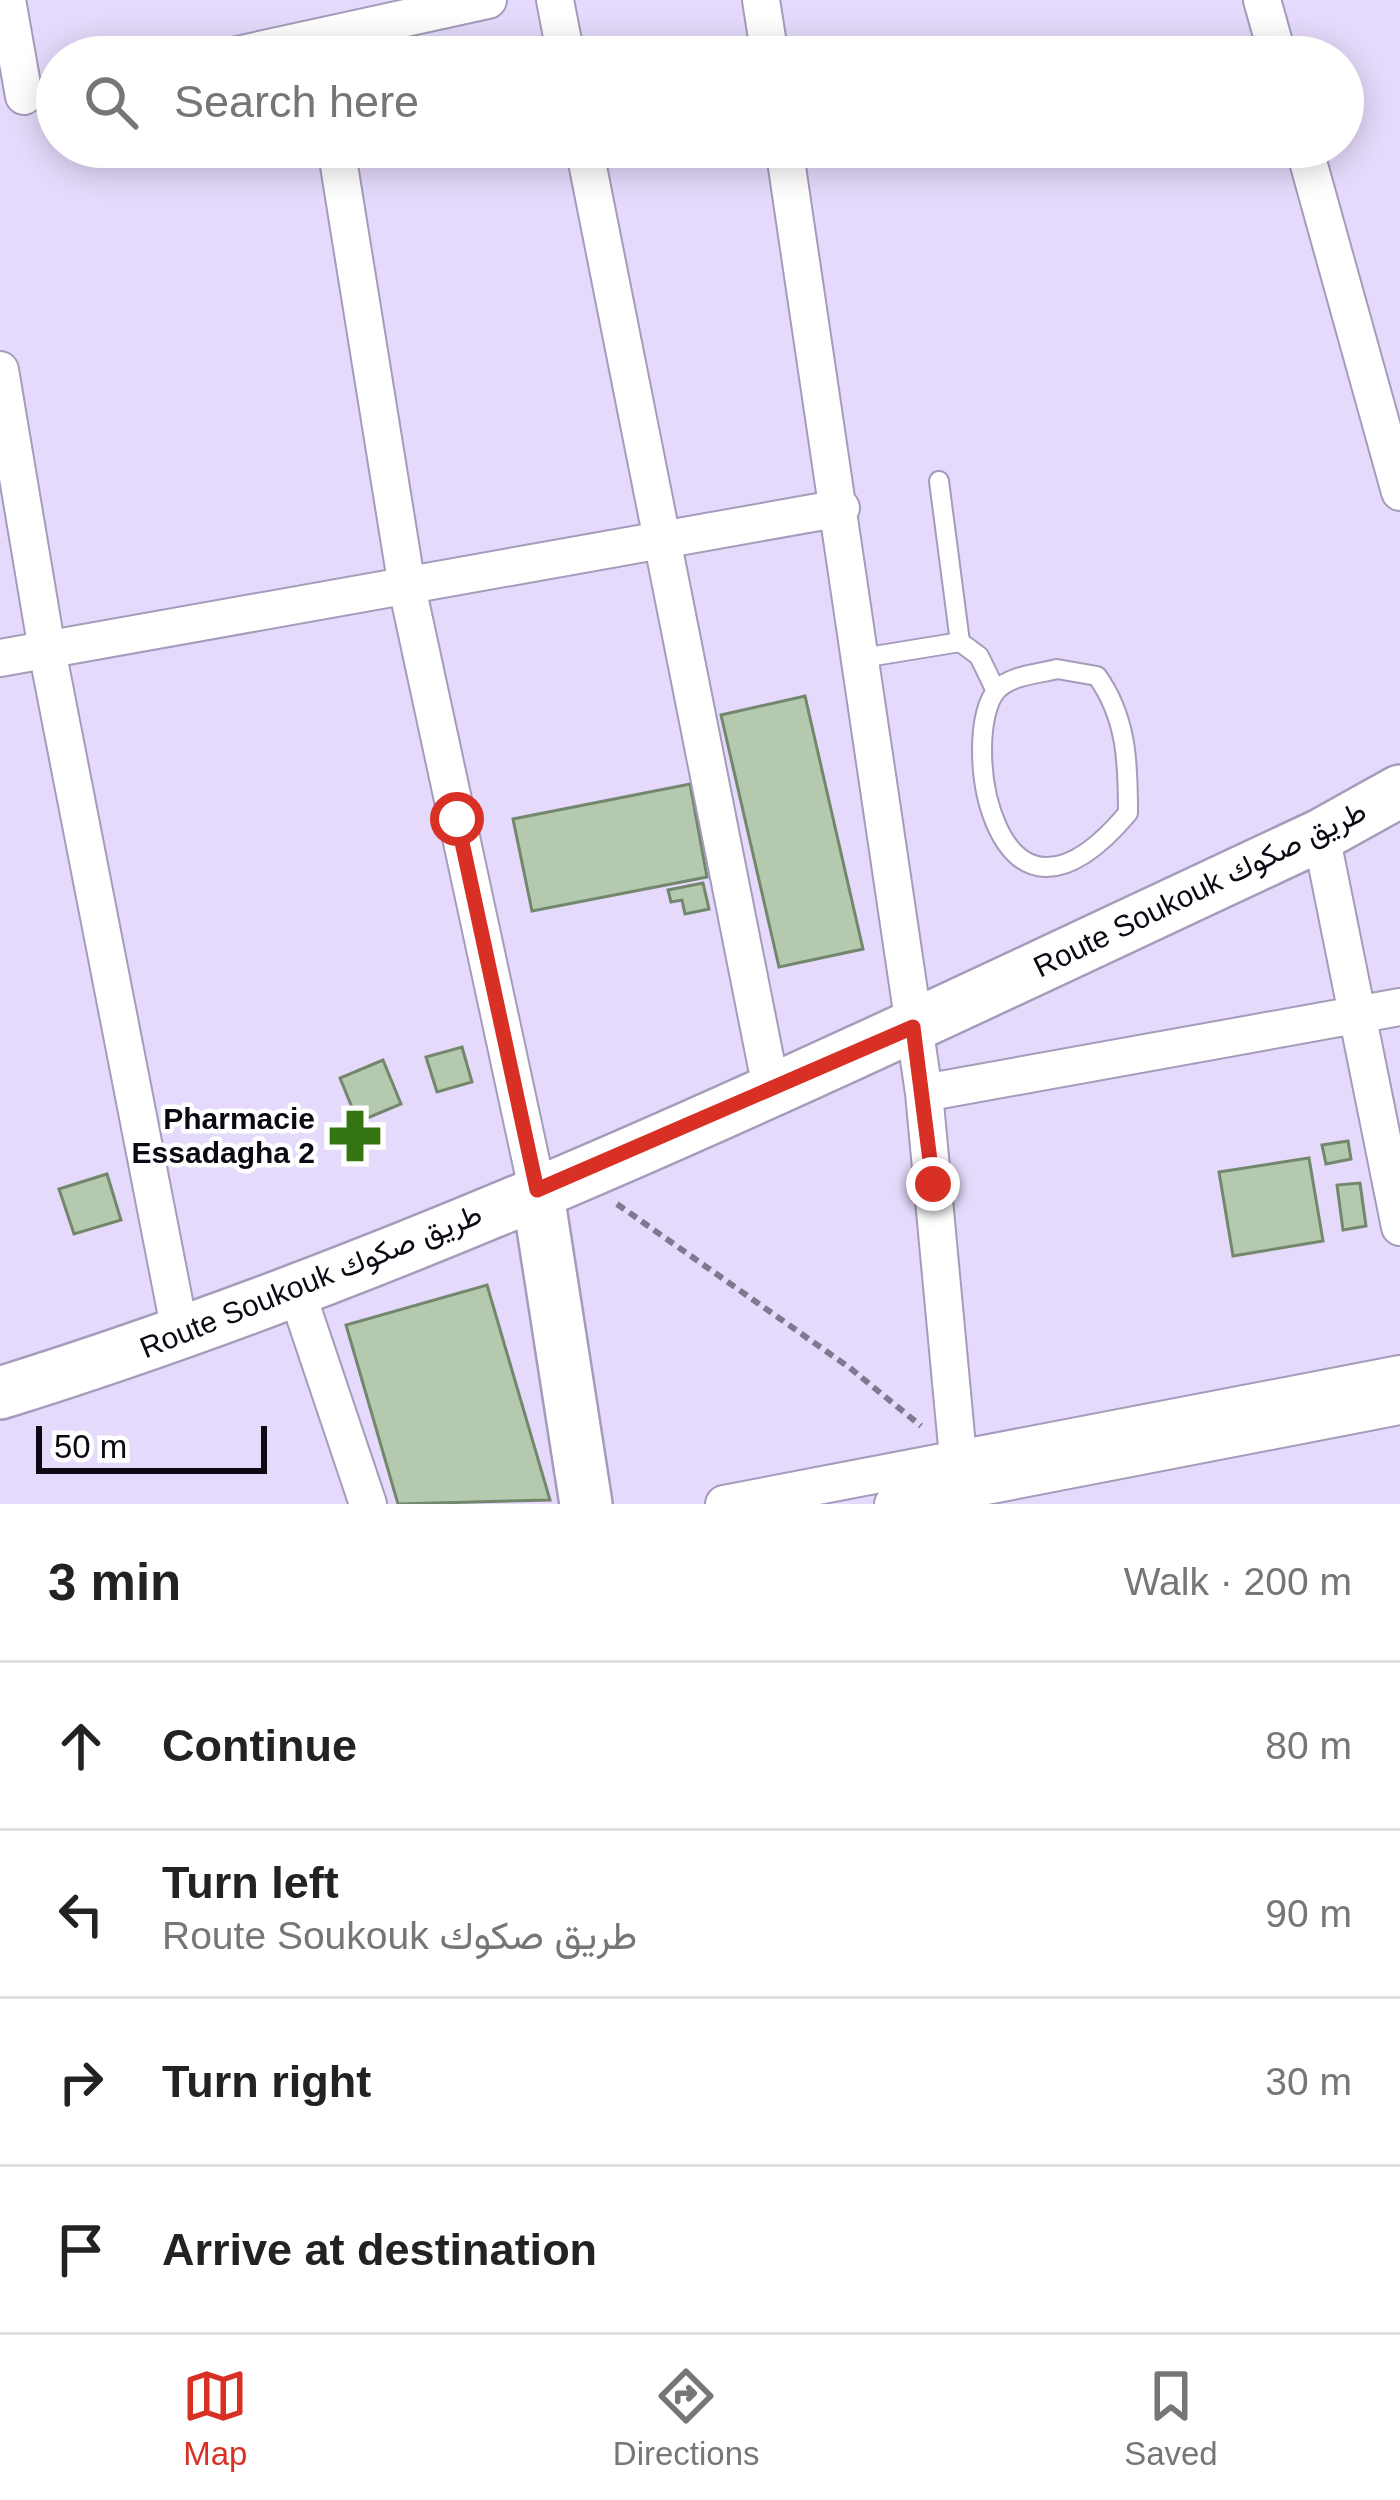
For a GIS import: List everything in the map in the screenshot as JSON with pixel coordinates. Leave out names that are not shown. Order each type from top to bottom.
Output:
[{"type":"street","points":[[7,0],[27,95]]},
{"type":"street","points":[[342,36],[387,11],[488,0]]},
{"type":"street","points":[[555,0],[562,36]]},
{"type":"street","points":[[761,0],[767,36]]},
{"type":"street","points":[[1262,0],[1272,36]]},
{"type":"street","points":[[339,168],[407,587],[556,1182],[586,1504]]},
{"type":"street","points":[[588,168],[771,1088]]},
{"type":"street","points":[[787,168],[924,1094],[958,1457]]},
{"type":"street","points":[[1310,168],[1400,492]]},
{"type":"street","points":[[0,370],[46,650],[181,1337]]},
{"type":"street","points":[[0,658],[841,508]]},
{"type":"street","name":"Route Soukouk طريق صكوك","points":[[0,1393],[181,1337],[297,1293],[556,1182],[913,1027],[1321,835],[1400,791]]},
{"type":"street","points":[[1321,835],[1400,1227]]},
{"type":"street","points":[[924,1094],[1400,1007]]},
{"type":"street","points":[[297,1293],[368,1504]]},
{"type":"street","points":[[724,1504],[1400,1374]]},
{"type":"street","points":[[893,1504],[1400,1406]]},
{"type":"lane","points":[[939,481],[960,642]]},
{"type":"lane","points":[[862,658],[960,642],[979,656],[996,691]]},
{"type":"lane","points":[[1057,670],[1097,676],[1118,705],[1128,813],[1104,841],[1058,868],[1016,859],[997,837],[984,752],[987,710],[996,691],[1012,680],[1057,670]]},
{"type":"path","points":[[556,1182],[850,1368],[958,1457]]},
{"type":"building","points":[[805,696],[863,949],[779,967],[721,715]]},
{"type":"building","points":[[690,784],[707,877],[532,911],[513,819]]},
{"type":"building","points":[[703,883],[709,909],[685,914],[682,900],[671,902],[668,890]]},
{"type":"building","points":[[462,1047],[472,1082],[437,1092],[426,1057]]},
{"type":"building","points":[[383,1060],[401,1104],[358,1122],[340,1078]]},
{"type":"building","points":[[1348,1141],[1351,1159],[1326,1164],[1322,1145]]},
{"type":"building","points":[[1309,1158],[1323,1241],[1233,1256],[1219,1172]]},
{"type":"building","points":[[107,1174],[121,1220],[74,1234],[59,1189]]},
{"type":"building","points":[[1360,1183],[1366,1226],[1343,1230],[1337,1185]]},
{"type":"building","points":[[487,1285],[550,1500],[398,1504],[346,1325]]},
{"type":"place","name":"Pharmacie Essadagha 2","points":[[355,1136]]},
{"type":"route","points":[[457,819],[537,1190],[913,1027],[933,1184]]}]
